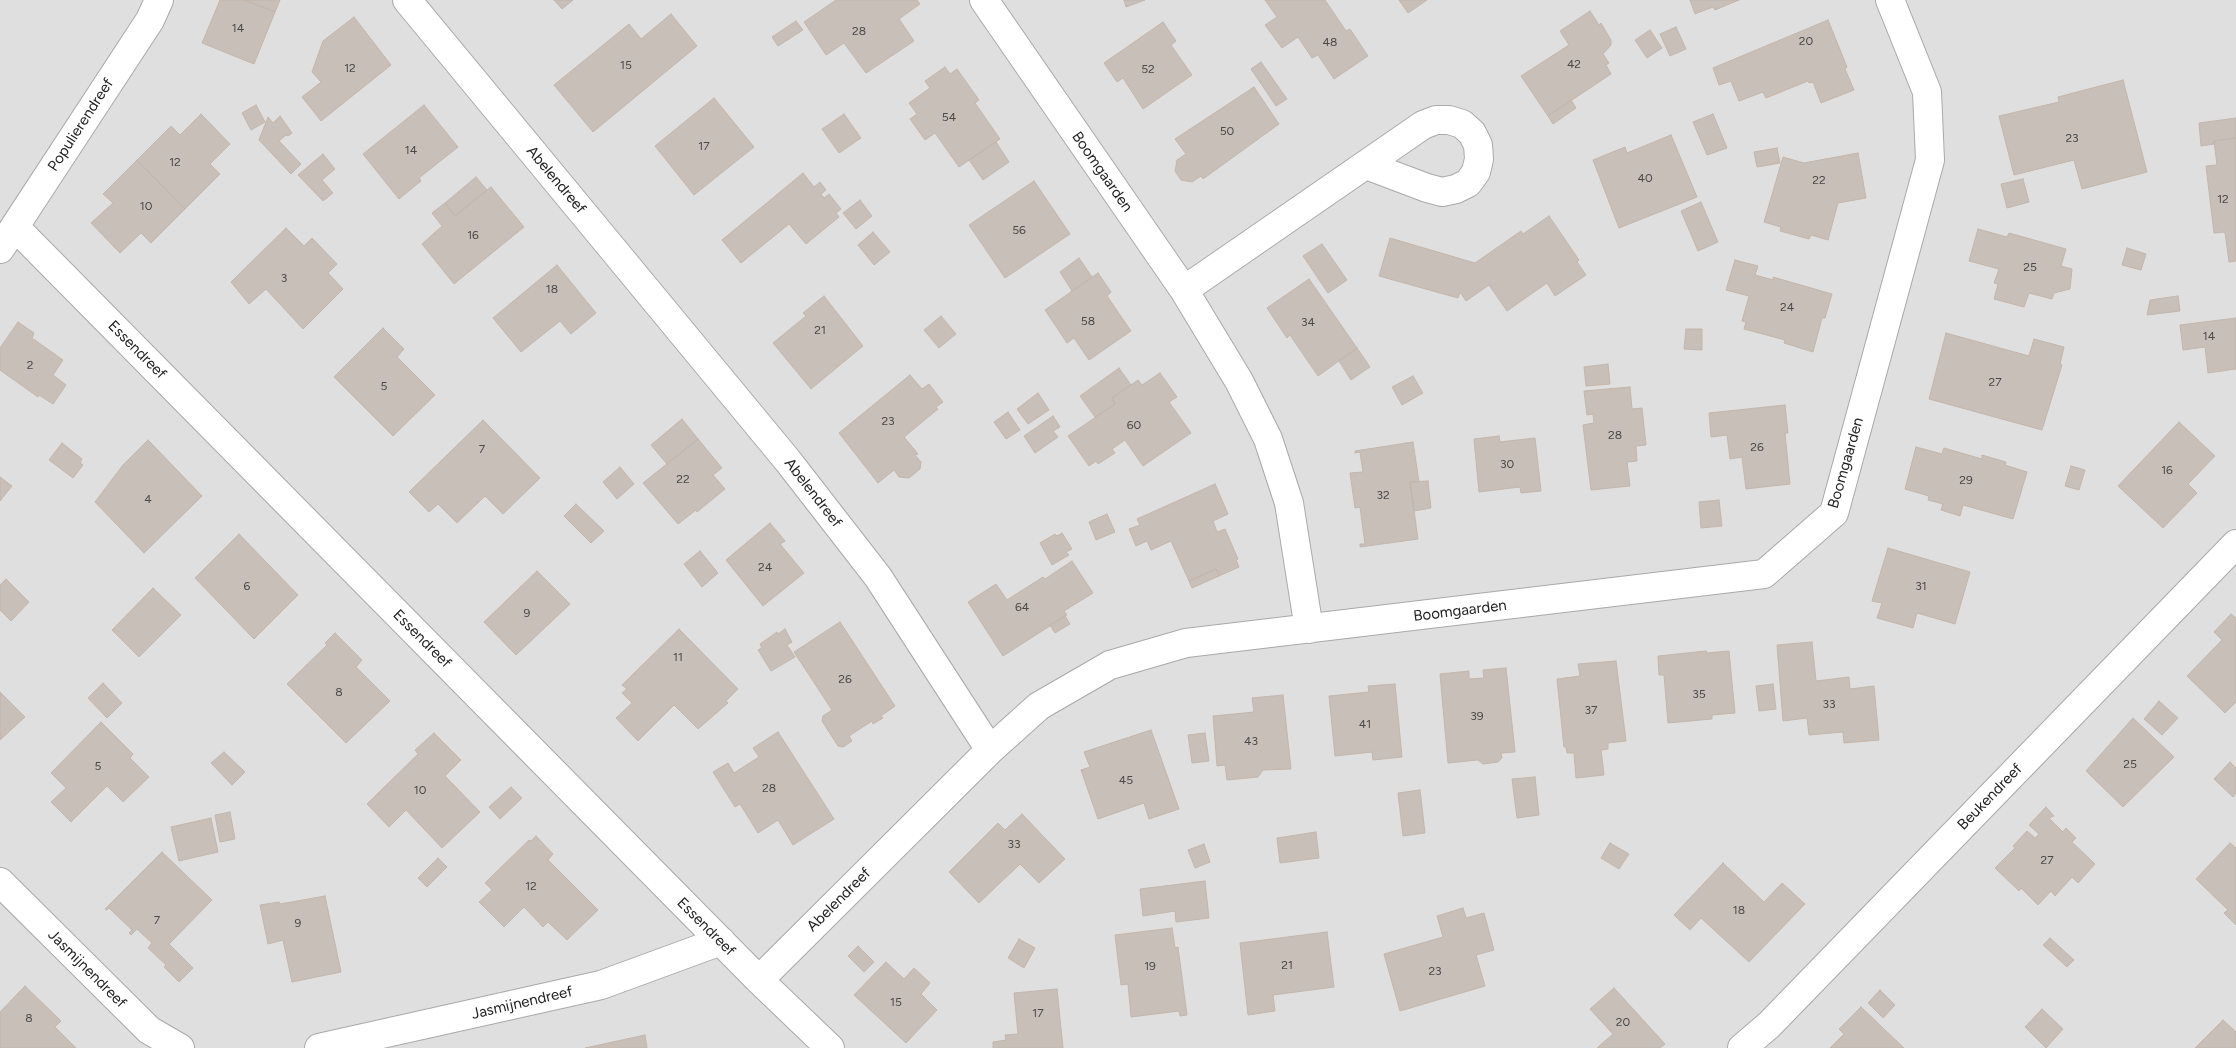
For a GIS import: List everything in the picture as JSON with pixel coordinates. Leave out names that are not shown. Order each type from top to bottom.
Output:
[{"type":"street","name":"Populierendreef","points":[[8,238],[150,20],[159,0]]},
{"type":"street","name":"Abelendreef","points":[[407,0],[788,460],[878,577],[990,750],[759,980]]},
{"type":"street","name":"Boomgaarden","points":[[984,0],[1184,290],[1239,381],[1268,439],[1289,503],[1309,629]]},
{"type":"street","name":"Boomgaarden","points":[[990,750],[1039,706],[1110,665],[1186,643],[1764,574],[1834,513],[1930,160],[1927,92],[1890,0]]},
{"type":"street","points":[[1184,290],[1366,165]]},
{"type":"street","name":"Essendreef","points":[[8,238],[830,1048]]},
{"type":"street","name":"Beukendreef","points":[[1742,1048],[1776,1018],[2236,544]]},
{"type":"street","name":"Jasmijnendreef","points":[[0,882],[149,1030],[180,1048]]},
{"type":"street","name":"Jasmijnendreef","points":[[319,1048],[601,985],[721,942]]},
{"type":"shaded area","points":[[0,0],[2236,0],[2236,1048],[0,1048]]},
{"type":"building","points":[[220,0],[244,0],[275,12],[254,64],[202,43]]},
{"type":"building","points":[[244,0],[280,0],[275,12]]},
{"type":"building","points":[[554,0],[573,0],[562,9]]},
{"type":"building","points":[[836,0],[917,0],[920,4],[899,19],[914,41],[866,73],[844,43],[826,55],[804,22]]},
{"type":"building","points":[[1124,0],[1145,0],[1126,7]]},
{"type":"building","points":[[1265,0],[1325,0],[1346,31],[1350,29],[1368,56],[1334,79],[1318,55],[1312,58],[1298,37],[1282,48],[1265,25],[1277,17]]},
{"type":"building","points":[[1399,0],[1427,0],[1408,13]]},
{"type":"building","points":[[1690,0],[1739,0],[1715,10],[1713,7],[1695,14]]},
{"type":"building","points":[[1590,11],[1599,25],[1601,23],[1611,40],[1611,45],[1603,54],[1609,63],[1606,65],[1611,74],[1548,116],[1521,76],[1569,45],[1560,31]]},
{"type":"building","points":[[671,14],[697,46],[593,132],[554,85],[629,24],[641,39]]},
{"type":"building","points":[[354,17],[391,65],[321,121],[302,97],[321,82],[312,72],[323,41]]},
{"type":"building","points":[[1828,20],[1854,90],[1821,103],[1813,82],[1809,83],[1808,81],[1766,98],[1763,92],[1739,101],[1731,81],[1719,85],[1713,68]]},
{"type":"building","points":[[796,21],[803,30],[778,46],[772,37]]},
{"type":"building","points":[[1163,22],[1176,41],[1171,45],[1192,75],[1143,109],[1123,78],[1117,82],[1104,63]]},
{"type":"building","points":[[1676,27],[1686,49],[1670,56],[1660,34]]},
{"type":"building","points":[[1650,30],[1662,48],[1647,58],[1635,40]]},
{"type":"building","points":[[1261,62],[1287,99],[1276,106],[1251,69]]},
{"type":"building","points":[[945,67],[950,74],[957,69],[979,100],[975,103],[1000,139],[959,167],[935,133],[925,140],[910,119],[917,114],[909,103],[930,88],[925,81]]},
{"type":"building","points":[[2123,80],[2147,172],[2082,189],[2074,160],[2014,175],[1999,116],[2059,102],[2058,97]]},
{"type":"building","points":[[1254,87],[1279,124],[1203,179],[1201,176],[1192,182],[1181,180],[1175,171],[1177,160],[1186,154],[1175,139]]},
{"type":"building","points":[[714,98],[754,147],[694,195],[655,146]]},
{"type":"building","points":[[1571,100],[1576,108],[1553,124],[1548,116]]},
{"type":"building","points":[[256,105],[265,122],[251,130],[242,113]]},
{"type":"building","points":[[424,105],[458,147],[419,178],[421,181],[399,199],[363,154]]},
{"type":"building","points":[[201,114],[230,144],[210,164],[220,174],[185,209],[137,160],[171,126],[180,135]]},
{"type":"building","points":[[844,114],[861,138],[839,153],[822,129]]},
{"type":"building","points":[[1713,114],[1727,148],[1707,155],[1693,122]]},
{"type":"building","points":[[280,116],[292,133],[279,141],[301,164],[291,174],[259,140],[268,117],[273,123]]},
{"type":"building","points":[[2236,118],[2236,138],[2214,141],[2214,144],[2201,146],[2199,123]]},
{"type":"building","points":[[1671,135],[1697,197],[1619,228],[1593,160],[1625,147],[1627,153]]},
{"type":"building","points":[[2236,138],[2236,261],[2229,262],[2225,232],[2214,233],[2206,166],[2217,165],[2214,141]]},
{"type":"building","points":[[996,142],[1009,162],[983,180],[969,160]]},
{"type":"building","points":[[1777,148],[1780,163],[1757,167],[1754,152]]},
{"type":"building","points":[[1858,153],[1866,198],[1838,203],[1828,240],[1811,235],[1809,239],[1780,231],[1781,227],[1764,222],[1783,157],[1804,163]]},
{"type":"building","points":[[323,154],[335,169],[322,180],[333,193],[323,201],[298,175]]},
{"type":"building","points":[[137,160],[185,209],[151,243],[141,233],[120,253],[91,223],[113,203],[103,194]]},
{"type":"building","points":[[803,173],[814,187],[820,182],[826,190],[821,194],[824,198],[829,194],[841,209],[836,213],[839,217],[806,244],[789,224],[741,263],[722,240]]},
{"type":"building","points":[[476,177],[487,190],[455,216],[445,203]]},
{"type":"building","points":[[2023,179],[2029,202],[2007,208],[2001,184]]},
{"type":"building","points":[[1034,181],[1070,234],[1005,278],[969,225]]},
{"type":"building","points":[[491,187],[524,227],[454,284],[422,244],[442,226],[432,213],[445,203],[455,216]]},
{"type":"building","points":[[860,200],[872,216],[856,229],[843,213]]},
{"type":"building","points":[[1701,202],[1718,242],[1698,251],[1681,211]]},
{"type":"building","points":[[1549,216],[1579,260],[1577,262],[1586,275],[1555,296],[1547,283],[1507,311],[1489,285],[1466,301],[1460,292],[1458,298],[1379,276],[1390,238],[1475,263],[1521,231],[1523,234]]},
{"type":"building","points":[[286,228],[304,246],[312,238],[337,264],[328,273],[343,289],[303,329],[266,289],[249,304],[231,282]]},
{"type":"building","points":[[1978,229],[2007,237],[2009,233],[2066,249],[2061,266],[2072,269],[2070,289],[2054,293],[2052,299],[2029,293],[2024,307],[1994,299],[1998,284],[1994,283],[1999,269],[1969,261]]},
{"type":"building","points":[[873,232],[890,252],[874,265],[858,245]]},
{"type":"building","points":[[1322,244],[1347,280],[1328,293],[1303,256]]},
{"type":"building","points":[[2127,248],[2146,254],[2141,270],[2122,265]]},
{"type":"building","points":[[1079,258],[1092,277],[1072,291],[1060,272]]},
{"type":"building","points":[[1735,260],[1758,266],[1755,275],[1773,280],[1773,277],[1832,294],[1825,318],[1822,318],[1813,352],[1784,343],[1785,340],[1744,329],[1746,322],[1742,321],[1749,296],[1726,290]]},
{"type":"building","points":[[557,265],[596,313],[571,334],[560,321],[521,352],[493,318]]},
{"type":"building","points":[[1098,273],[1111,292],[1107,296],[1131,331],[1089,360],[1074,338],[1067,343],[1045,310]]},
{"type":"building","points":[[1309,279],[1357,348],[1318,376],[1290,335],[1287,338],[1267,308]]},
{"type":"building","points":[[824,296],[863,346],[811,389],[773,343],[806,316],[803,313]]},
{"type":"building","points":[[2178,296],[2180,311],[2147,315],[2150,300]]},
{"type":"building","points":[[941,316],[956,334],[939,348],[924,330]]},
{"type":"building","points":[[2236,318],[2236,369],[2208,373],[2205,347],[2183,350],[2180,325]]},
{"type":"building","points":[[18,322],[34,333],[32,338],[63,360],[53,375],[66,385],[53,404],[39,395],[38,397],[0,370],[0,348]]},
{"type":"building","points":[[383,328],[404,349],[397,357],[435,395],[393,436],[334,377]]},
{"type":"building","points":[[1686,329],[1702,329],[1702,350],[1684,349]]},
{"type":"building","points":[[1946,333],[2029,356],[2034,339],[2064,347],[2060,364],[2062,365],[2042,430],[1929,399]]},
{"type":"building","points":[[1357,348],[1370,367],[1351,380],[1339,361]]},
{"type":"building","points":[[1608,364],[1610,384],[1586,386],[1584,367]]},
{"type":"building","points":[[1119,368],[1131,385],[1112,398],[1115,404],[1095,417],[1080,396]]},
{"type":"building","points":[[1160,373],[1177,397],[1169,402],[1191,433],[1143,466],[1125,440],[1112,449],[1115,453],[1098,464],[1096,461],[1089,466],[1068,436],[1115,404],[1112,398],[1138,380],[1142,385]]},
{"type":"building","points":[[910,375],[922,389],[929,384],[943,402],[936,407],[938,409],[904,437],[918,454],[915,455],[921,462],[920,469],[909,478],[899,477],[894,470],[878,483],[839,433]]},
{"type":"building","points":[[1413,376],[1423,393],[1402,405],[1392,387]]},
{"type":"building","points":[[1630,387],[1632,409],[1642,408],[1646,445],[1636,446],[1637,461],[1627,462],[1630,486],[1591,490],[1583,425],[1594,423],[1593,414],[1587,415],[1584,391]]},
{"type":"building","points":[[1038,393],[1049,410],[1028,424],[1017,409]]},
{"type":"building","points":[[1785,405],[1788,433],[1785,433],[1790,484],[1746,489],[1742,457],[1730,459],[1727,435],[1711,437],[1709,413]]},
{"type":"building","points":[[1008,412],[1020,430],[1006,439],[994,422]]},
{"type":"building","points":[[1053,416],[1060,427],[1053,431],[1058,437],[1035,453],[1024,436]]},
{"type":"building","points":[[682,419],[698,439],[667,464],[651,445]]},
{"type":"building","points":[[483,420],[540,478],[503,514],[485,496],[457,523],[438,504],[429,512],[409,492]]},
{"type":"building","points":[[2179,422],[2215,456],[2188,484],[2197,493],[2163,528],[2118,486]]},
{"type":"building","points":[[1499,436],[1500,442],[1535,438],[1541,491],[1521,493],[1520,487],[1479,492],[1474,439]]},
{"type":"building","points":[[698,439],[722,468],[713,475],[725,489],[697,512],[696,510],[678,524],[643,483]]},
{"type":"building","points":[[148,440],[202,496],[144,553],[95,502],[123,465]]},
{"type":"building","points":[[1413,442],[1419,482],[1410,482],[1418,539],[1360,547],[1360,544],[1365,544],[1360,507],[1355,508],[1350,473],[1363,472],[1360,452],[1355,453],[1355,451]]},
{"type":"building","points":[[62,443],[82,459],[80,463],[83,465],[73,478],[49,460]]},
{"type":"building","points":[[1916,447],[1942,454],[1944,448],[1982,459],[1982,455],[2006,462],[2005,465],[2027,472],[2013,519],[1963,505],[1960,516],[1941,510],[1943,504],[1928,500],[1929,496],[1905,489]]},
{"type":"building","points":[[2071,466],[2085,470],[2079,490],[2065,486]]},
{"type":"building","points":[[620,467],[634,484],[617,499],[603,482]]},
{"type":"building","points":[[0,477],[12,486],[0,501]]},
{"type":"building","points":[[1428,481],[1431,508],[1414,511],[1410,482]]},
{"type":"building","points":[[1215,484],[1228,514],[1213,521],[1217,532],[1225,529],[1238,559],[1236,560],[1239,567],[1219,576],[1216,569],[1189,581],[1171,541],[1151,550],[1147,541],[1136,546],[1129,529],[1140,525],[1137,519]]},
{"type":"building","points":[[1719,500],[1722,526],[1701,528],[1699,502]]},
{"type":"building","points":[[576,504],[604,531],[591,543],[564,516]]},
{"type":"building","points":[[1107,514],[1115,532],[1096,540],[1089,522]]},
{"type":"building","points":[[770,523],[785,541],[780,544],[804,573],[763,606],[726,560]]},
{"type":"building","points":[[1062,533],[1072,549],[1066,552],[1069,555],[1052,565],[1040,543],[1055,534],[1057,536]]},
{"type":"building","points":[[239,534],[298,595],[254,639],[195,578]]},
{"type":"building","points":[[1888,548],[1970,572],[1955,624],[1917,613],[1913,628],[1877,618],[1882,603],[1872,601]]},
{"type":"building","points":[[700,551],[718,573],[702,587],[684,564]]},
{"type":"building","points":[[1072,561],[1093,593],[1064,611],[1067,615],[1003,656],[968,602],[996,584],[1007,600],[1043,577],[1045,579]]},
{"type":"building","points":[[1216,569],[1219,576],[1192,588],[1189,581]]},
{"type":"building","points":[[537,571],[570,604],[516,655],[484,622]]},
{"type":"building","points":[[6,579],[29,602],[11,621],[0,610],[0,585]]},
{"type":"building","points":[[153,588],[181,615],[139,657],[112,630]]},
{"type":"building","points":[[2231,614],[2236,618],[2236,702],[2225,713],[2187,676],[2222,640],[2214,632]]},
{"type":"building","points":[[1065,616],[1070,624],[1055,633],[1050,625]]},
{"type":"building","points":[[840,622],[895,706],[881,716],[883,718],[873,724],[872,721],[849,736],[852,741],[843,747],[838,746],[822,721],[823,716],[832,710],[794,652]]},
{"type":"building","points":[[679,629],[738,689],[726,701],[728,703],[698,729],[674,705],[638,741],[616,718],[632,703],[622,693],[627,689],[622,685]]},
{"type":"building","points":[[785,629],[792,642],[787,645],[795,657],[771,671],[758,650],[762,648],[760,644],[777,632],[778,634]]},
{"type":"building","points":[[335,633],[362,660],[356,667],[390,701],[346,743],[287,684],[327,645],[325,643]]},
{"type":"building","points":[[1812,642],[1816,681],[1849,677],[1850,689],[1874,686],[1879,740],[1844,743],[1843,732],[1809,735],[1807,718],[1783,721],[1777,645]]},
{"type":"building","points":[[1706,651],[1707,653],[1729,651],[1735,713],[1712,715],[1712,719],[1668,723],[1664,675],[1659,675],[1658,656]]},
{"type":"building","points":[[1616,661],[1626,741],[1608,743],[1608,749],[1601,750],[1604,775],[1576,778],[1574,753],[1567,753],[1566,747],[1564,747],[1557,679],[1580,676],[1578,664]]},
{"type":"building","points":[[1506,668],[1515,752],[1501,753],[1502,758],[1498,762],[1483,764],[1478,760],[1448,763],[1440,674],[1469,671],[1469,679],[1484,678],[1483,670]]},
{"type":"building","points":[[103,683],[122,703],[107,718],[88,698]]},
{"type":"building","points":[[1395,684],[1402,757],[1373,760],[1372,752],[1335,756],[1329,696],[1369,692],[1368,686]]},
{"type":"building","points":[[1773,684],[1776,709],[1759,711],[1756,686]]},
{"type":"building","points":[[0,692],[25,717],[0,740]]},
{"type":"building","points":[[1283,695],[1291,769],[1263,770],[1258,777],[1227,780],[1225,765],[1217,766],[1213,716],[1254,712],[1252,698]]},
{"type":"building","points":[[2159,701],[2178,718],[2162,735],[2144,719]]},
{"type":"building","points":[[2133,718],[2174,757],[2123,807],[2086,771]]},
{"type":"building","points":[[101,722],[133,754],[130,758],[149,777],[123,802],[107,786],[71,822],[51,802],[66,788],[51,773]]},
{"type":"building","points":[[1151,730],[1179,809],[1149,819],[1144,803],[1098,819],[1081,770],[1090,767],[1084,752]]},
{"type":"building","points":[[778,732],[834,819],[793,845],[778,820],[758,833],[740,804],[735,807],[713,772],[728,763],[734,773],[759,757],[753,748]]},
{"type":"building","points":[[434,733],[461,760],[445,776],[480,812],[442,848],[406,810],[389,827],[367,804],[418,754],[415,750]]},
{"type":"building","points":[[1205,733],[1209,761],[1192,763],[1188,735]]},
{"type":"building","points":[[224,752],[245,772],[232,785],[211,763]]},
{"type":"building","points":[[2230,762],[2236,768],[2236,793],[2233,797],[2214,779]]},
{"type":"building","points":[[1535,777],[1539,815],[1517,818],[1512,779]]},
{"type":"building","points":[[511,787],[522,798],[500,819],[489,807]]},
{"type":"building","points":[[1420,790],[1425,833],[1403,836],[1398,793]]},
{"type":"building","points":[[2046,807],[2054,816],[2049,818],[2063,832],[2066,828],[2076,838],[2072,842],[2095,864],[2078,883],[2072,877],[2055,896],[2051,891],[2038,905],[2021,888],[2019,891],[1995,868],[2015,848],[2013,846],[2027,831],[2035,838],[2039,834],[2029,825]]},
{"type":"building","points":[[230,812],[235,839],[220,842],[215,815]]},
{"type":"building","points":[[1022,814],[1065,859],[1039,883],[1020,864],[979,903],[949,872],[998,823],[1005,830]]},
{"type":"building","points":[[211,818],[218,852],[179,861],[171,827]]},
{"type":"building","points":[[1316,832],[1319,858],[1280,863],[1277,838]]},
{"type":"building","points":[[536,836],[553,854],[548,860],[598,910],[567,940],[548,922],[543,927],[524,907],[504,927],[479,902],[492,890],[485,883],[529,840],[531,841]]},
{"type":"building","points":[[1610,843],[1629,854],[1619,869],[1601,858]]},
{"type":"building","points":[[2230,843],[2236,848],[2236,925],[2224,913],[2228,910],[2196,879]]},
{"type":"building","points":[[1204,844],[1210,862],[1195,868],[1188,850]]},
{"type":"building","points":[[162,852],[212,900],[169,944],[193,968],[179,982],[164,967],[166,965],[148,948],[152,943],[137,929],[131,935],[129,933],[132,930],[109,908],[105,909]]},
{"type":"building","points":[[438,858],[447,867],[427,887],[418,878]]},
{"type":"building","points":[[1723,863],[1764,902],[1782,883],[1805,904],[1749,962],[1701,918],[1690,930],[1674,915]]},
{"type":"building","points":[[1205,881],[1209,918],[1176,922],[1175,911],[1143,916],[1140,889]]},
{"type":"building","points":[[325,896],[341,972],[292,982],[283,940],[268,944],[260,905],[279,902],[280,904]]},
{"type":"building","points":[[1463,908],[1466,918],[1484,913],[1494,950],[1476,955],[1485,986],[1400,1011],[1384,954],[1443,937],[1437,916]]},
{"type":"building","points":[[1172,928],[1175,948],[1178,947],[1187,1015],[1180,1016],[1179,1011],[1131,1017],[1128,984],[1121,985],[1115,935]]},
{"type":"building","points":[[1327,932],[1334,987],[1273,995],[1275,1011],[1248,1015],[1240,943]]},
{"type":"building","points":[[2050,938],[2074,960],[2067,967],[2043,945]]},
{"type":"building","points":[[1019,939],[1035,948],[1024,968],[1008,958]]},
{"type":"building","points":[[858,946],[874,962],[864,972],[848,956]]},
{"type":"building","points":[[886,962],[904,979],[914,968],[930,983],[921,994],[937,1010],[906,1043],[854,995]]},
{"type":"building","points":[[25,986],[61,1021],[55,1027],[76,1048],[0,1048],[0,1012]]},
{"type":"building","points":[[1614,988],[1665,1044],[1660,1048],[1597,1048],[1613,1034],[1590,1009]]},
{"type":"building","points":[[1057,989],[1063,1048],[993,1048],[993,1042],[1006,1040],[1005,1035],[1018,1034],[1014,993]]},
{"type":"building","points":[[1880,990],[1895,1005],[1883,1018],[1868,1003]]},
{"type":"building","points":[[1861,1007],[1904,1048],[1830,1048],[1844,1034],[1839,1029]]},
{"type":"building","points":[[2042,1009],[2063,1029],[2046,1048],[2025,1027]]},
{"type":"building","points":[[2223,1020],[2236,1032],[2236,1048],[2195,1048]]},
{"type":"building","points":[[645,1035],[647,1048],[585,1048]]}]
